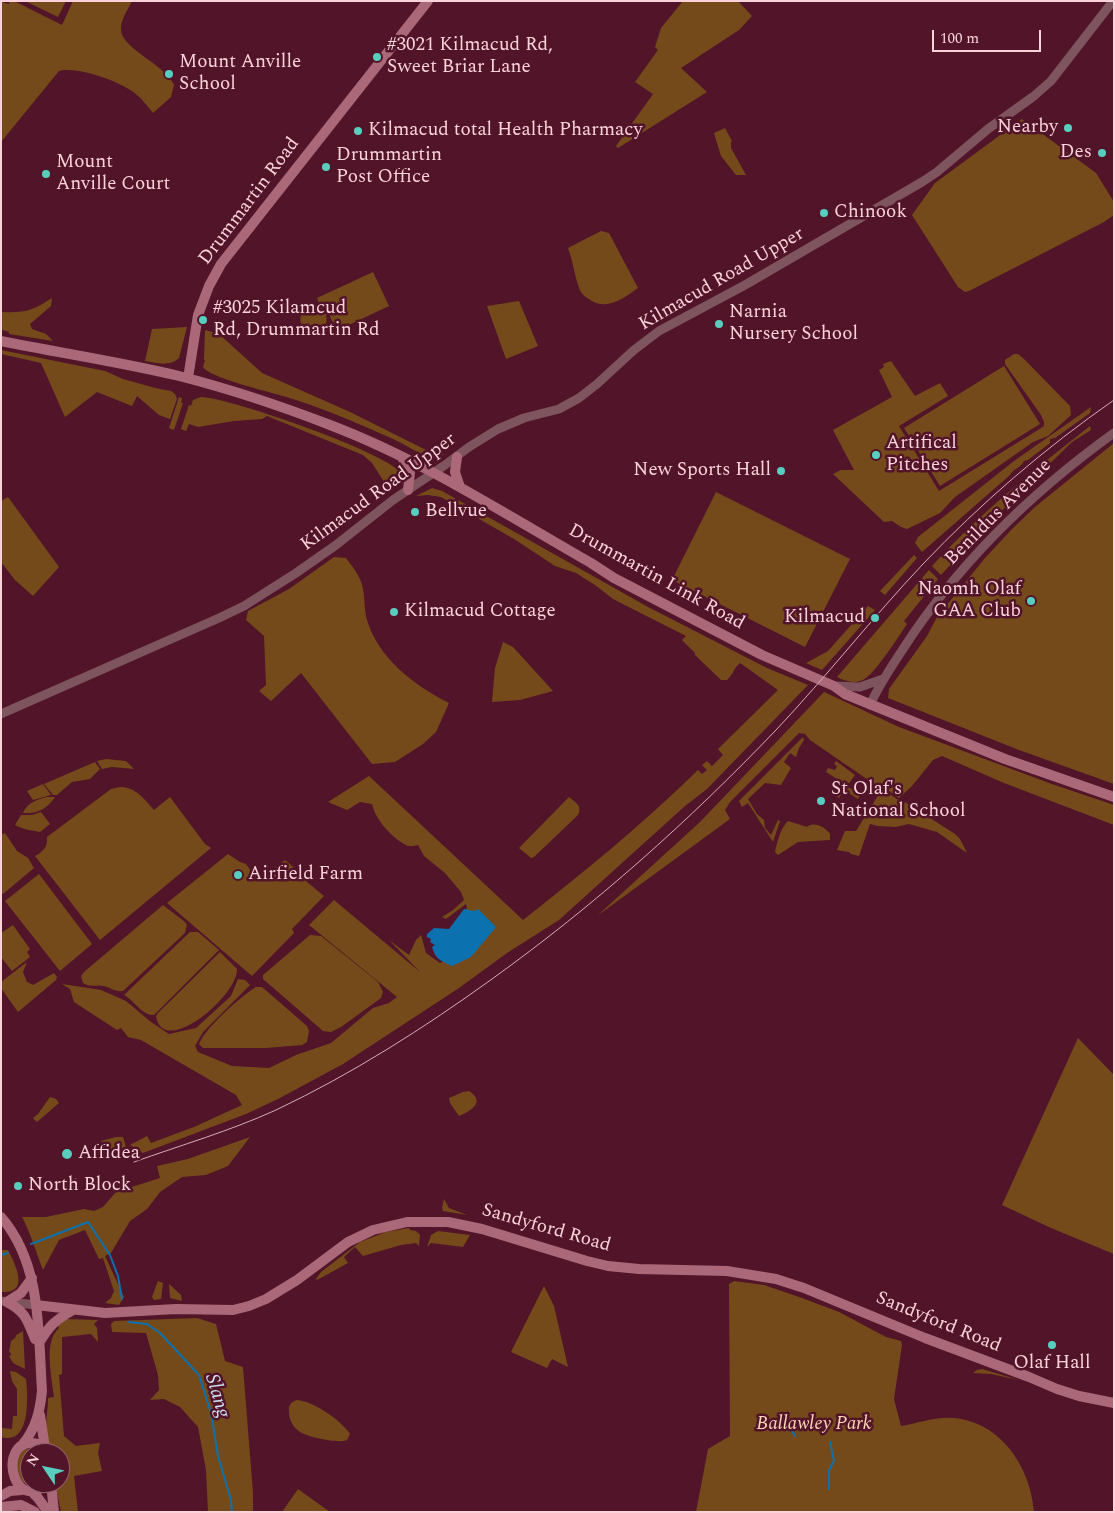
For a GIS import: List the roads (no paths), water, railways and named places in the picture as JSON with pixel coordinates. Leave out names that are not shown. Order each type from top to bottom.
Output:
[{"type":"main road","name":"Drummartin Road","points":[[188,378],[198,315],[209,286],[221,264],[428,1]]},
{"type":"main road","points":[[1,341],[188,378]]},
{"type":"main road","name":"Drummartin Link Road","points":[[188,378],[274,404],[331,425],[402,457],[460,487],[637,591],[762,655],[834,686],[845,694],[1004,759],[1114,797]]},
{"type":"main road","points":[[402,457],[410,473],[408,490]]},
{"type":"main road","points":[[457,457],[455,472],[460,487]]},
{"type":"main road","points":[[1,1217],[20,1246],[32,1278],[36,1305],[42,1391],[40,1412],[46,1443]]},
{"type":"main road","name":"Sandyford Road","points":[[36,1305],[105,1313],[176,1309],[233,1310],[249,1306],[273,1294],[296,1280],[348,1242],[373,1230],[407,1222],[448,1222],[482,1229],[598,1264],[639,1269],[727,1271],[749,1273],[776,1279],[804,1288],[925,1338],[1057,1389],[1079,1396],[1114,1403]]},
{"type":"main road","points":[[4,1302],[21,1293],[32,1278]]},
{"type":"main road","points":[[4,1302],[19,1308],[25,1315],[38,1344]]},
{"type":"main road","points":[[38,1344],[49,1327],[73,1310]]},
{"type":"main road","points":[[24,1443],[30,1436],[40,1412]]},
{"type":"main road","points":[[20,1446],[9,1455],[5,1475],[13,1484],[20,1487]]},
{"type":"main road","points":[[1,1496],[10,1491],[20,1490]]},
{"type":"main road","points":[[30,1493],[38,1498],[48,1512]]},
{"type":"main road","points":[[51,1493],[54,1512]]},
{"type":"main road","points":[[1,1507],[21,1505],[35,1512]]},
{"type":"street","name":"Kilmacud Road Upper","points":[[1,714],[244,606],[296,574],[469,447],[498,429],[524,418],[558,409],[579,398],[659,331],[745,285],[895,200],[937,172],[988,128],[1034,96],[1051,81],[1112,1]]},
{"type":"street","name":"Benildus Avenue","points":[[870,705],[883,679],[920,622],[978,554],[1048,485],[1114,432]]},
{"type":"street","points":[[834,686],[860,687],[883,679]]},
{"type":"street","name":"Sandyford Road","points":[[4,1302],[36,1305]]},
{"type":"water","points":[[464,909],[474,911],[478,909],[496,927],[471,957],[452,966],[437,957],[432,947],[435,945],[430,942],[431,939],[427,937],[427,934],[434,928],[449,929]]},
{"type":"waterway","name":"Slang","points":[[31,1244],[88,1222],[110,1255],[118,1276],[122,1299]]},
{"type":"waterway","name":"Slang","points":[[1,1255],[8,1253]]},
{"type":"waterway","name":"Slang","points":[[129,1322],[147,1324],[160,1333],[199,1375],[211,1413],[218,1456],[231,1500],[232,1512]]},
{"type":"waterway","points":[[772,1422],[792,1431],[795,1436]]},
{"type":"waterway","points":[[829,1489],[829,1470],[834,1461],[830,1442]]},
{"type":"tram line","points":[[134,1162],[259,1118],[360,1066],[440,1015],[568,922],[640,861],[743,764],[795,710],[904,584],[968,519],[1014,477],[1063,437],[1114,400]]},
{"type":"tram line","points":[[36,1185],[76,1179]]},
{"type":"place","name":"#3021 Kilmacud Rd, Sweet Briar Lane","points":[[377,57]]},
{"type":"place","name":"Mount Anville School","points":[[169,74]]},
{"type":"place","name":"Nearby","points":[[1068,128]]},
{"type":"place","name":"Kilmacud total Health Pharmacy","points":[[358,131]]},
{"type":"place","name":"Des","points":[[1102,153]]},
{"type":"place","name":"Drummartin Post Office","points":[[326,167]]},
{"type":"place","name":"Mount Anville Court","points":[[46,174]]},
{"type":"place","name":"Chinook","points":[[824,213]]},
{"type":"place","name":"#3025 Kilamcud Rd, Drummartin Rd","points":[[203,320]]},
{"type":"place","name":"Narnia Nursery School","points":[[719,324]]},
{"type":"place","name":"Artifical Pitches","points":[[876,455]]},
{"type":"place","name":"New Sports Hall","points":[[781,471]]},
{"type":"place","name":"Bellvue","points":[[415,512]]},
{"type":"place","name":"Naomh Olaf GAA Club","points":[[1031,601]]},
{"type":"place","name":"Kilmacud Cottage","points":[[394,612]]},
{"type":"place","name":"Kilmacud","points":[[875,618]]},
{"type":"place","name":"St Olaf's National School","points":[[821,801]]},
{"type":"place","name":"Airfield Farm","points":[[238,875]]},
{"type":"place","name":"Affidea","points":[[67,1154]]},
{"type":"place","name":"North Block","points":[[18,1186]]},
{"type":"place","name":"Olaf Hall","points":[[1052,1345]]},
{"type":"park label","name":"Ballawley Park","points":[[814,1425]]}]
